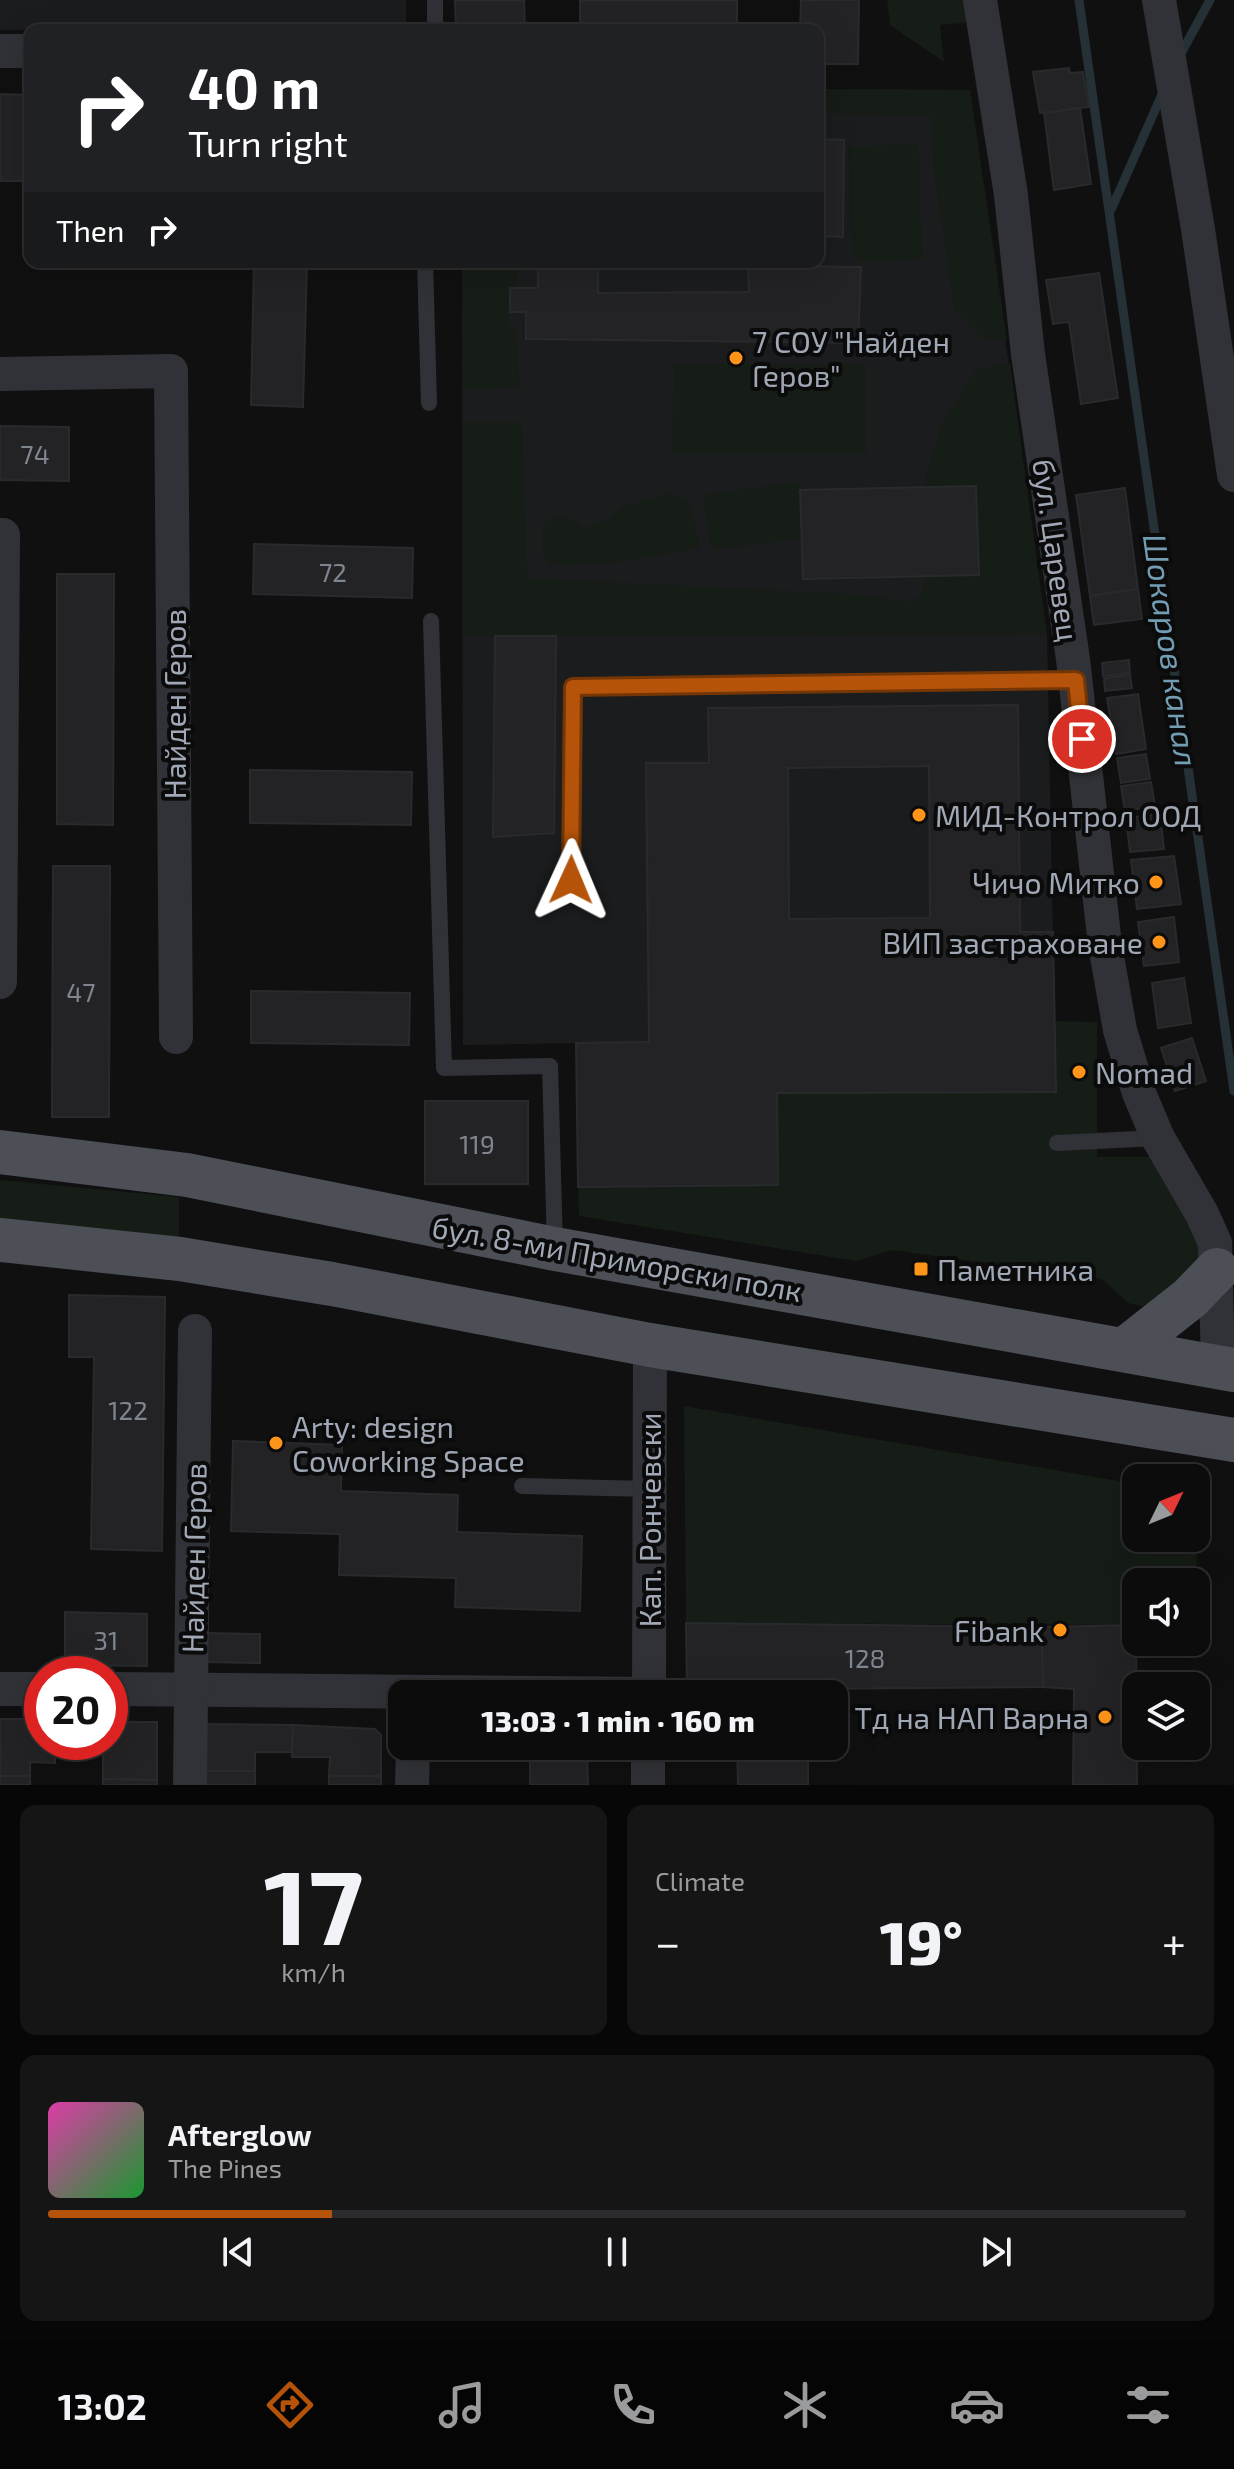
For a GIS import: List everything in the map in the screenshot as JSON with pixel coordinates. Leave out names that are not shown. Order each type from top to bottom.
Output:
[{"type":"main road","name":"бул. 8-ми Приморски полк","points":[[0,1152],[187,1175],[555,1249],[1226,1368]]},
{"type":"main road","points":[[0,1240],[180,1259],[332,1284],[650,1345],[1234,1440]]},
{"type":"main road","points":[[1124,1350],[1190,1298],[1217,1270]]},
{"type":"main road","points":[[1226,1368],[1234,1420]]},
{"type":"street","name":"бул. Царевец","points":[[980,0],[1011,195],[1028,354],[1076,680],[1105,945],[1120,1030],[1139,1093],[1158,1138],[1202,1214],[1215,1243],[1226,1368]]},
{"type":"street","points":[[1160,6],[1234,475]]},
{"type":"street","points":[[0,51],[24,51]]},
{"type":"street","name":"Найден Геров","points":[[0,374],[171,371],[176,1037]]},
{"type":"street","points":[[0,535],[3,535],[0,982]]},
{"type":"street","name":"Найден Геров","points":[[190,1785],[195,1331]]},
{"type":"street","name":"Кап. Рончевски","points":[[649,1680],[650,1345]]},
{"type":"street","points":[[0,1689],[24,1689]]},
{"type":"street","points":[[128,1689],[388,1692]]},
{"type":"street","points":[[412,1785],[413,1760]]},
{"type":"street","points":[[648,1760],[648,1785]]},
{"type":"lane","points":[[435,0],[435,24]]},
{"type":"lane","points":[[425,268],[429,403]]},
{"type":"lane","points":[[431,621],[444,1068],[550,1066],[555,1249]]},
{"type":"lane","points":[[571,880],[573,687],[1076,680]]},
{"type":"lane","points":[[1057,1143],[1158,1138]]},
{"type":"lane","points":[[522,1486],[649,1489]]},
{"type":"shaded area","points":[[0,0],[406,0],[406,24],[24,24],[24,30],[0,30]]},
{"type":"shaded area","points":[[887,0],[980,0],[965,23],[940,25],[944,62],[890,25]]},
{"type":"shaded area","points":[[824,89],[970,90],[1047,634],[1056,1092],[778,1093],[778,1185],[578,1187],[576,1043],[463,1045],[462,268],[824,268]]},
{"type":"shaded area","points":[[824,89],[970,90],[1007,340],[985,340],[955,311],[935,179],[932,116],[824,113]]},
{"type":"shaded area","points":[[918,144],[922,260],[853,262],[848,147]]},
{"type":"shaded area","points":[[462,268],[518,268],[507,321],[516,332],[519,388],[463,389]]},
{"type":"shaded area","points":[[1010,363],[1047,634],[464,636],[463,422],[521,422],[527,578],[849,594],[912,602],[921,595],[926,576],[979,574],[976,487],[923,488],[941,426],[976,370]]},
{"type":"shaded area","points":[[674,364],[866,364],[866,454],[673,454]]},
{"type":"shaded area","points":[[799,482],[801,539],[712,549],[703,498],[709,494]]},
{"type":"shaded area","points":[[669,493],[689,501],[700,548],[604,564],[551,565],[542,554],[542,526],[552,517],[574,519],[585,528],[608,520],[620,508]]},
{"type":"shaded area","points":[[1054,1021],[1097,1022],[1097,1157],[1150,1157],[1182,1178],[1219,1325],[1128,1303],[1102,1279],[892,1250],[856,1261],[579,1216],[578,1187],[778,1185],[777,1093],[1056,1092]]},
{"type":"shaded area","points":[[0,1180],[179,1197],[179,1239],[0,1223]]},
{"type":"shaded area","points":[[684,1406],[1122,1482],[1122,1552],[1197,1552],[1196,1568],[1122,1568],[1122,1625],[686,1623]]},
{"type":"building","points":[[455,0],[524,0],[525,24],[456,24]]},
{"type":"building","points":[[580,0],[737,0],[737,24],[580,24]]},
{"type":"building","points":[[801,0],[859,0],[858,64],[824,64],[824,24],[800,24]]},
{"type":"building","points":[[1069,68],[1070,73],[1083,72],[1089,107],[1040,113],[1033,72]]},
{"type":"building","points":[[0,94],[24,95],[24,181],[0,181]]},
{"type":"building","points":[[1080,108],[1091,184],[1054,190],[1044,113]]},
{"type":"building","points":[[824,139],[844,140],[843,237],[824,236]]},
{"type":"building","points":[[861,267],[858,343],[526,339],[526,312],[510,312],[510,288],[538,288],[538,268],[598,268],[598,293],[749,292],[748,268]]},
{"type":"building","points":[[254,268],[307,268],[303,407],[251,405]]},
{"type":"building","points":[[1099,273],[1118,398],[1081,404],[1069,322],[1053,324],[1046,280]]},
{"type":"building","points":[[0,426],[69,427],[69,481],[0,480]]},
{"type":"building","points":[[976,486],[979,575],[803,579],[800,490]]},
{"type":"building","points":[[1125,488],[1138,589],[1090,596],[1076,495]]},
{"type":"building","points":[[254,544],[413,548],[412,598],[253,594]]},
{"type":"building","points":[[57,574],[114,574],[113,825],[57,824]]},
{"type":"building","points":[[1138,589],[1142,619],[1094,625],[1090,596]]},
{"type":"building","points":[[495,636],[556,636],[554,833],[493,837]]},
{"type":"building","points":[[1129,660],[1130,673],[1103,676],[1102,663]]},
{"type":"building","points":[[1130,675],[1132,688],[1105,691],[1104,678]]},
{"type":"building","points":[[1138,694],[1146,749],[1116,754],[1107,698]]},
{"type":"building","points":[[1018,705],[1020,932],[1053,932],[1056,1092],[777,1093],[778,1185],[578,1187],[576,1043],[649,1042],[646,763],[709,763],[708,708]],"holes":[[[929,766],[930,918],[789,919],[788,768]]]},
{"type":"building","points":[[1146,754],[1150,779],[1121,783],[1117,758]]},
{"type":"building","points":[[250,770],[412,772],[411,825],[250,823]]},
{"type":"building","name":"Чичо Митко","points":[[1151,782],[1155,806],[1125,811],[1121,786]]},
{"type":"building","points":[[1160,814],[1164,849],[1130,852],[1126,818]]},
{"type":"building","name":"Чичо Митко","points":[[1174,856],[1181,904],[1137,909],[1131,860]]},
{"type":"building","points":[[53,866],[110,866],[109,1117],[52,1117]]},
{"type":"building","name":"ВИП застраховане","points":[[1174,917],[1179,962],[1144,966],[1138,922]]},
{"type":"building","points":[[1184,978],[1191,1023],[1158,1028],[1152,983]]},
{"type":"building","points":[[251,991],[410,993],[409,1045],[251,1043]]},
{"type":"building","points":[[1192,1038],[1206,1081],[1175,1091],[1161,1048]]},
{"type":"building","points":[[425,1101],[528,1101],[528,1184],[425,1184]]},
{"type":"building","points":[[69,1295],[165,1297],[162,1551],[91,1549],[94,1357],[69,1357]]},
{"type":"building","points":[[233,1441],[342,1445],[341,1491],[458,1495],[457,1532],[582,1536],[580,1611],[455,1607],[456,1578],[339,1575],[340,1534],[231,1531]]},
{"type":"building","points":[[65,1612],[147,1614],[147,1666],[128,1666],[128,1656],[65,1656]]},
{"type":"building","points":[[686,1623],[1042,1627],[1043,1687],[848,1689],[848,1680],[687,1680]]},
{"type":"building","name":"Тд на НАП Варна","points":[[1122,1625],[1122,1656],[1136,1656],[1136,1672],[1122,1672],[1122,1760],[1137,1760],[1137,1785],[1073,1785],[1074,1689],[1043,1687],[1042,1627]]},
{"type":"building","points":[[206,1633],[260,1634],[260,1663],[206,1662]]},
{"type":"building","points":[[0,1719],[24,1719],[24,1760],[55,1760],[55,1763],[30,1762],[30,1776],[0,1776]]},
{"type":"building","points":[[128,1722],[157,1722],[157,1780],[103,1779],[103,1760],[128,1760]]},
{"type":"building","points":[[204,1724],[293,1725],[292,1752],[255,1752],[255,1771],[203,1771]]},
{"type":"building","points":[[293,1725],[375,1729],[381,1735],[381,1776],[329,1776],[330,1757],[292,1757]]},
{"type":"building","points":[[530,1760],[587,1760],[588,1785],[530,1785]]},
{"type":"building","points":[[737,1760],[808,1760],[808,1785],[738,1785]]},
{"type":"building","points":[[203,1771],[255,1771],[255,1785],[203,1785]]},
{"type":"building","points":[[0,1776],[30,1776],[30,1785],[0,1785]]},
{"type":"building","points":[[329,1776],[381,1776],[381,1785],[329,1785]]},
{"type":"building","points":[[103,1779],[157,1780],[157,1785],[103,1785]]},
{"type":"waterway","name":"Шокаров канал","points":[[1079,0],[1234,1091]]},
{"type":"waterway","points":[[1179,57],[1210,0]]},
{"type":"waterway","points":[[1111,210],[1163,92]]},
{"type":"place","name":"7 СОУ \"Найден Геров\"","points":[[736,358]]},
{"type":"place","name":"МИД-Контрол ООД","points":[[919,815]]},
{"type":"place","name":"Чичо Митко","points":[[1156,882]]},
{"type":"place","name":"ВИП застраховане","points":[[1159,942]]},
{"type":"place","name":"Nomad","points":[[1079,1072]]},
{"type":"place","name":"Паметника","points":[[921,1269]]},
{"type":"place","name":"Arty: design Coworking Space","points":[[276,1443]]},
{"type":"place","name":"Fibank","points":[[1060,1630]]},
{"type":"place","name":"Тд на НАП Варна","points":[[1105,1717]]},
{"type":"route","points":[[571,880],[573,687],[1076,680],[1082,739]]}]
